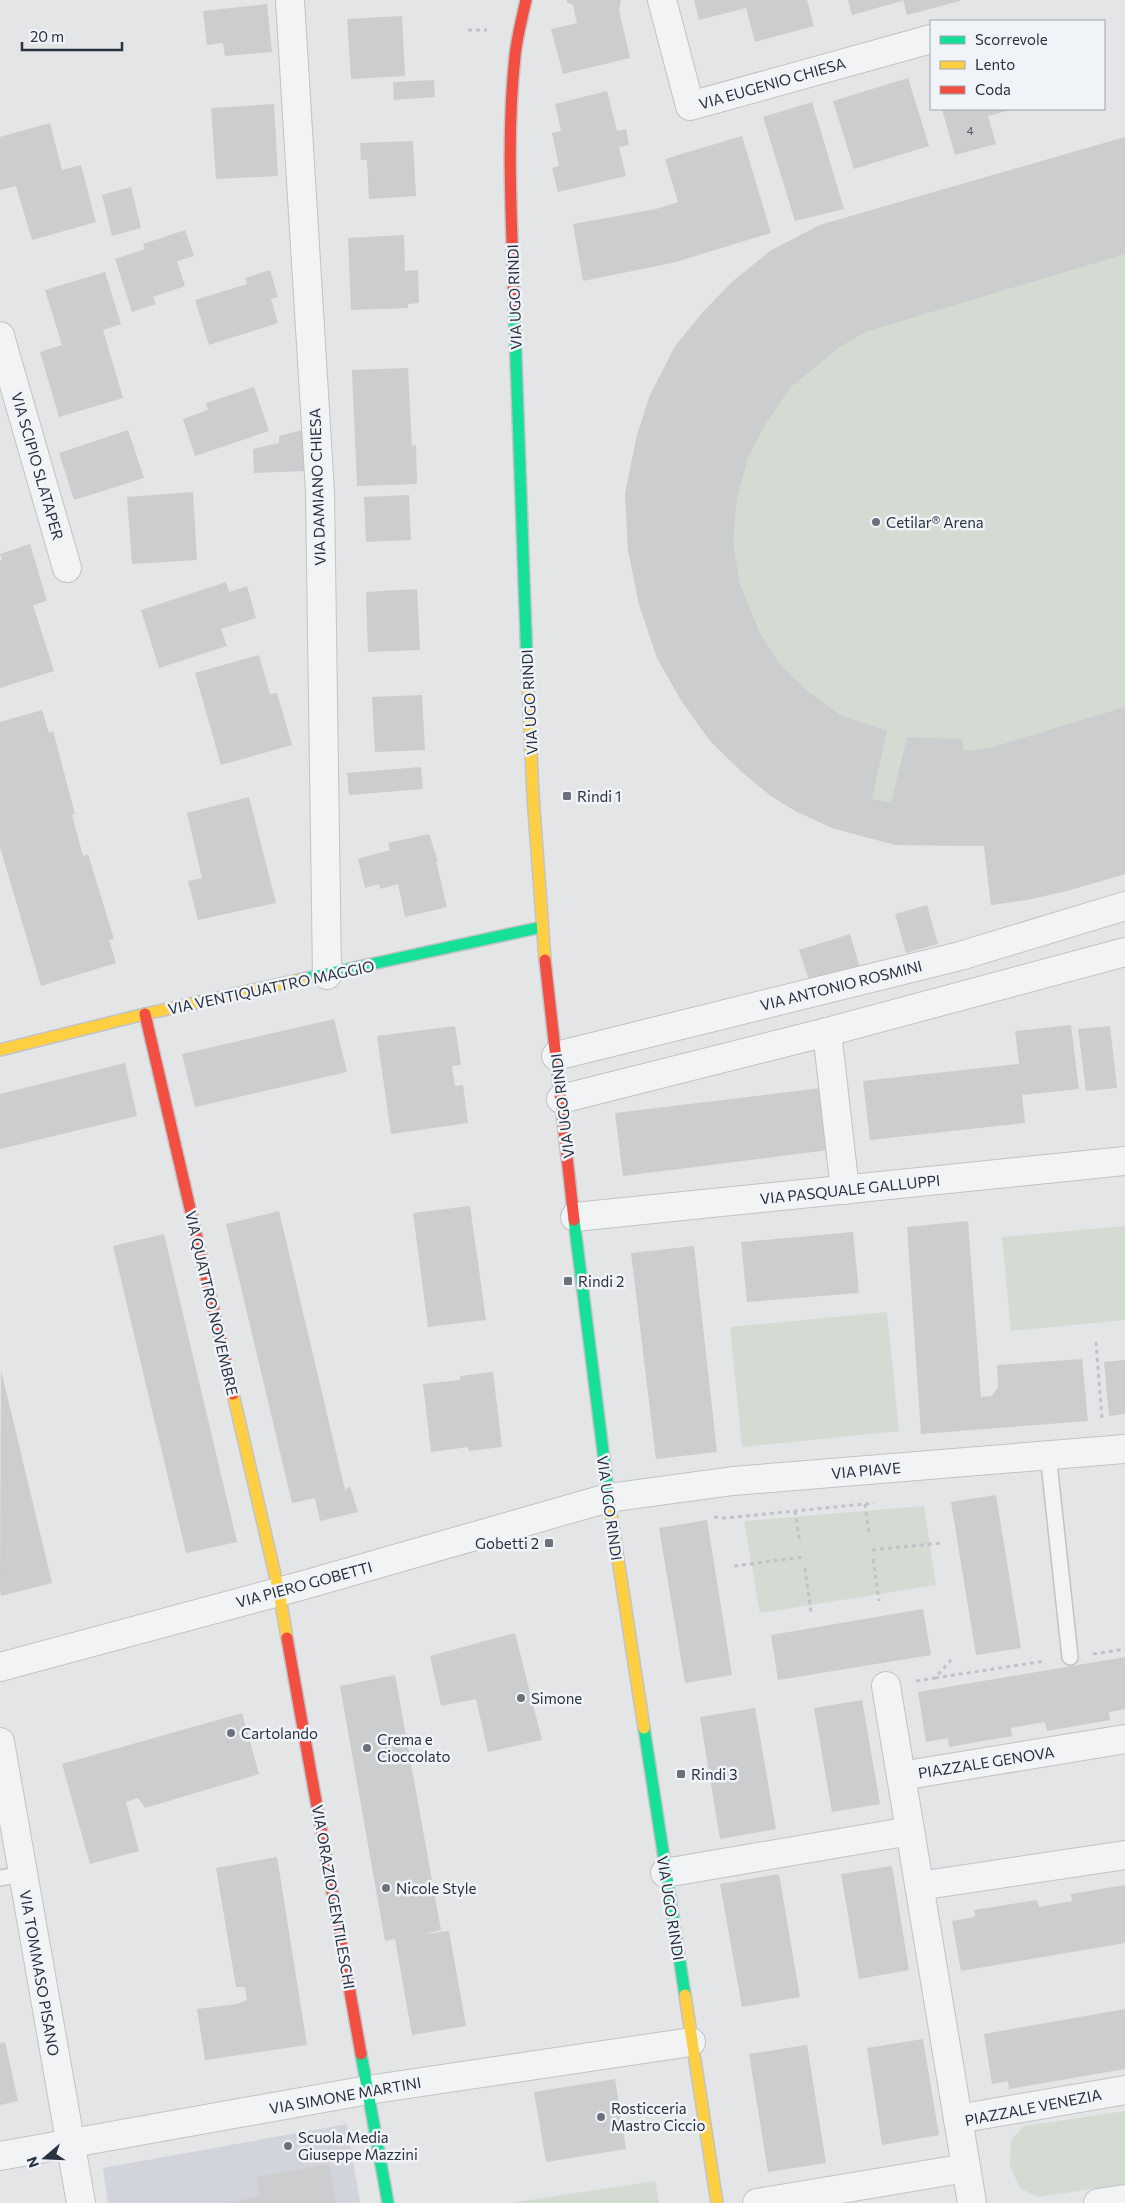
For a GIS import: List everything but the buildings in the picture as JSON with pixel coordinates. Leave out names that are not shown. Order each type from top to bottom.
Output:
[{"type":"street","name":"VIA DAMIANO CHIESA","points":[[290,0],[320,492],[327,975]]},
{"type":"street","name":"VIA UGO RINDI","points":[[526,0],[515,54],[511,104],[510,168],[522,551],[533,796],[542,927],[608,1498],[717,2203]]},
{"type":"street","name":"VIA EUGENIO CHIESA","points":[[662,0],[690,106],[930,39]]},
{"type":"street","name":"VIA SCIPIO SLATAPER","points":[[0,336],[67,568]]},
{"type":"street","name":"VIA ANTONIO ROSMINI","points":[[556,1056],[960,956],[1125,906]]},
{"type":"street","name":"VIA VENTIQUATTRO MAGGIO","points":[[0,1050],[145,1014],[542,927]]},
{"type":"street","points":[[561,1099],[827,1032],[1125,952]]},
{"type":"street","name":"VIA QUATTRO NOVEMBRE","points":[[145,1014],[279,1592]]},
{"type":"street","points":[[827,1032],[845,1190]]},
{"type":"street","name":"VIA PASQUALE GALLUPPI","points":[[575,1217],[1125,1161]]},
{"type":"street","name":"VIA PIAVE","points":[[608,1498],[733,1481],[1125,1449]]},
{"type":"street","name":"VIA PIERO GOBETTI","points":[[0,1667],[279,1592],[608,1498]]},
{"type":"street","name":"VIA ORAZIO GENTILESCHI","points":[[279,1592],[388,2203]]},
{"type":"street","points":[[886,1686],[901,1776]]},
{"type":"street","name":"PIAZZALE GENOVA","points":[[958,2119],[901,1776],[1125,1739]]},
{"type":"street","name":"VIA TOMMASO PISANO","points":[[0,1742],[12,1876],[81,2203]]},
{"type":"street","points":[[666,1873],[910,1831]]},
{"type":"street","points":[[919,1886],[1125,1855]]},
{"type":"street","name":"VIA SIMONE MARTINI","points":[[0,2156],[368,2090],[691,2042]]},
{"type":"street","name":"PIAZZALE VENEZIA","points":[[972,2203],[958,2119],[1125,2090]]},
{"type":"street","points":[[757,2203],[966,2168]]},
{"type":"street","points":[[1098,2203],[1125,2199]]},
{"type":"lane","points":[[1048,1454],[1070,1657]]},
{"type":"path","points":[[468,30],[496,30]]},
{"type":"path","points":[[1096,1342],[1102,1424]]},
{"type":"path","points":[[707,1516],[726,1518],[882,1502]]},
{"type":"path","points":[[865,1504],[870,1534]]},
{"type":"path","points":[[795,1511],[800,1543]]},
{"type":"path","points":[[872,1550],[941,1543]]},
{"type":"path","points":[[734,1566],[803,1557]]},
{"type":"path","points":[[873,1559],[879,1601]]},
{"type":"path","points":[[805,1568],[811,1612]]},
{"type":"path","points":[[886,1686],[1125,1649]]},
{"type":"path","points":[[934,1678],[951,1660]]},
{"type":"shaded area","name":"Cetilar® Arena","points":[[1125,137],[1125,874],[1059,892],[991,905],[984,846],[895,845],[771,796],[742,772],[710,741],[681,700],[657,658],[639,604],[628,550],[625,494],[637,435],[650,395],[702,313],[732,282],[770,251],[820,225]]},
{"type":"shaded area","points":[[1125,1226],[1125,1320],[1011,1331],[1002,1237]]},
{"type":"shaded area","points":[[887,1312],[899,1431],[742,1447],[730,1327]]},
{"type":"shaded area","points":[[924,1506],[936,1585],[760,1613],[744,1521]]},
{"type":"shaded area","points":[[1125,2111],[1125,2184],[1038,2197],[1020,2188],[1010,2166],[1011,2140],[1024,2126]]},
{"type":"shaded area","name":"Scuola Media Giuseppe Mazzini","points":[[347,2124],[360,2203],[108,2203],[103,2168]]},
{"type":"shaded area","points":[[655,2181],[659,2203],[510,2203]]},
{"type":"traffic: fast","points":[[514,304],[527,664]]},
{"type":"traffic: fast","points":[[303,979],[542,927]]},
{"type":"traffic: fast","points":[[574,1220],[610,1507]]},
{"type":"traffic: fast","points":[[644,1728],[685,1995]]},
{"type":"traffic: fast","points":[[361,2054],[388,2203]]},
{"type":"traffic: slow","points":[[527,664],[533,796],[545,960]]},
{"type":"traffic: slow","points":[[0,1050],[145,1014],[303,979]]},
{"type":"traffic: slow","points":[[233,1394],[279,1592],[287,1638]]},
{"type":"traffic: slow","points":[[610,1507],[644,1728]]},
{"type":"traffic: slow","points":[[685,1995],[717,2203]]},
{"type":"traffic: jam","points":[[514,304],[510,180],[512,87],[516,49],[526,0]]},
{"type":"traffic: jam","points":[[545,960],[574,1220]]},
{"type":"traffic: jam","points":[[145,1014],[233,1394]]},
{"type":"traffic: jam","points":[[287,1638],[361,2054]]},
{"type":"place","name":"Cetilar® Arena","points":[[876,522]]},
{"type":"place","name":"Rindi 1","points":[[567,796]]},
{"type":"place","name":"Rindi 2","points":[[568,1281]]},
{"type":"place","name":"Gobetti 2","points":[[549,1543]]},
{"type":"place","name":"Simone","points":[[521,1698]]},
{"type":"place","name":"Cartolando","points":[[231,1733]]},
{"type":"place","name":"Crema e Cioccolato","points":[[367,1748]]},
{"type":"place","name":"Rindi 3","points":[[681,1774]]},
{"type":"place","name":"Nicole Style","points":[[386,1888]]},
{"type":"place","name":"Rosticceria Mastro Ciccio","points":[[601,2117]]},
{"type":"place","name":"Scuola Media Giuseppe Mazzini","points":[[288,2146]]}]
